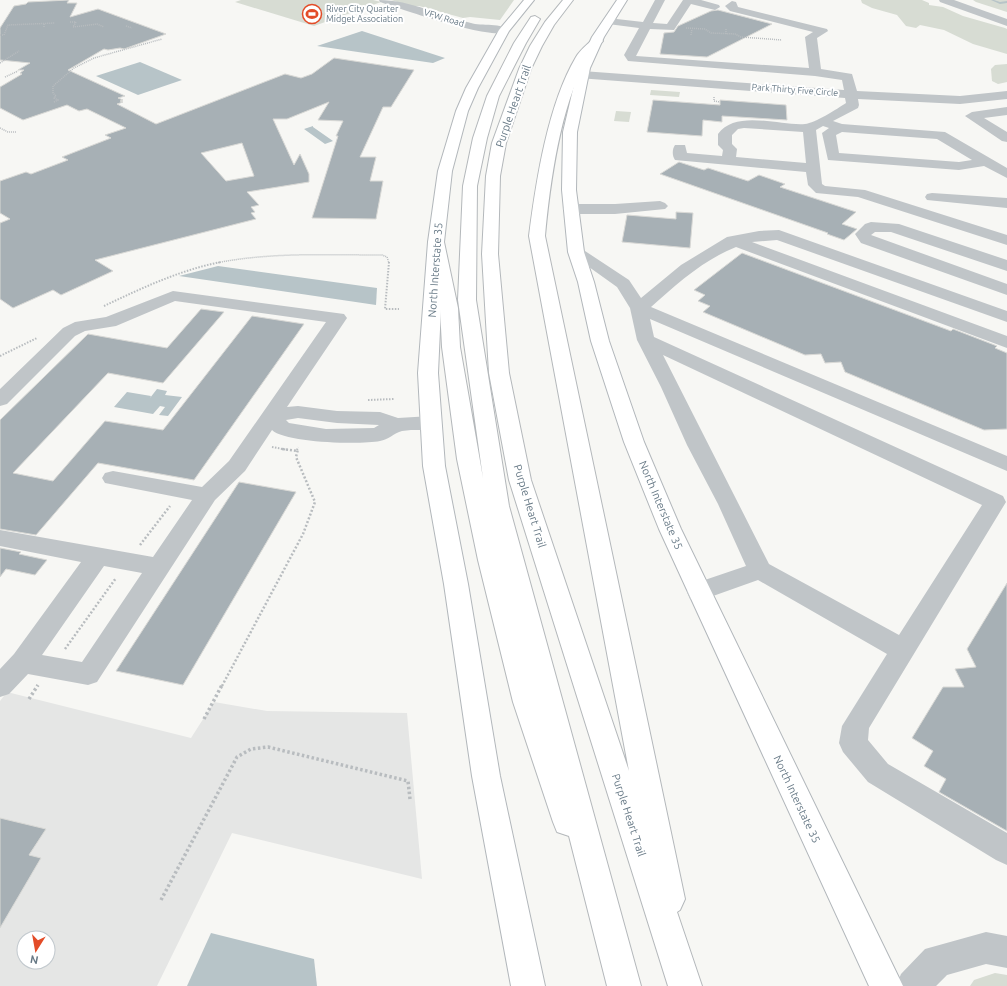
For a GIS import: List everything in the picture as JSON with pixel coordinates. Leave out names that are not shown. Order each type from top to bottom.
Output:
[{"type":"main road","name":"North Interstate 35","points":[[528,986],[486,776],[456,584],[434,466],[428,373],[436,242],[445,170],[462,111],[472,88],[504,30],[529,0]]},
{"type":"main road","name":"Purple Heart Trail","points":[[551,0],[534,20],[493,96],[480,138],[470,186],[467,300],[498,506],[624,985]]},
{"type":"main road","name":"Purple Heart Trail","points":[[568,0],[549,24],[525,69],[499,143],[494,170],[490,254],[499,373],[520,480],[686,986]]},
{"type":"main road","name":"North Interstate 35","points":[[622,0],[596,41],[583,72],[570,132],[569,190],[576,252],[586,282],[600,341],[634,442],[670,529],[886,986]]},
{"type":"main road","points":[[596,41],[582,57],[562,102],[542,191],[537,236],[686,986]]},
{"type":"main road","points":[[436,242],[449,308],[451,347],[468,459],[490,560],[524,694],[624,985]]},
{"type":"street","name":"VFW Road","points":[[384,0],[471,27],[504,30]]},
{"type":"street","points":[[660,0],[630,55],[632,59],[815,72],[848,77],[853,105],[809,128],[744,124],[734,126],[725,134],[725,145],[730,149],[729,161]]},
{"type":"street","points":[[608,21],[671,27],[688,0],[716,3],[736,2]]},
{"type":"street","points":[[945,0],[1007,23]]},
{"type":"street","points":[[961,0],[1007,17]]},
{"type":"street","points":[[736,2],[730,6],[734,9],[823,32],[812,37],[815,72]]},
{"type":"street","name":"Park Thirty Five Circle","points":[[583,72],[850,90],[942,100],[984,98],[1005,91]]},
{"type":"street","points":[[1007,111],[972,116],[1007,138]]},
{"type":"street","points":[[822,121],[838,139]]},
{"type":"street","points":[[809,128],[816,185],[821,190],[860,193],[1007,240]]},
{"type":"street","points":[[838,139],[940,135],[1007,174]]},
{"type":"street","points":[[838,139],[833,157],[959,166],[984,162]]},
{"type":"street","points":[[680,148],[680,157],[814,168]]},
{"type":"street","points":[[929,149],[934,164]]},
{"type":"street","points":[[932,197],[1007,203]]},
{"type":"street","points":[[571,209],[615,209],[660,206]]},
{"type":"street","points":[[1007,266],[893,227],[871,227],[863,234],[867,240],[1007,290]]},
{"type":"street","points":[[639,308],[692,264],[734,240],[763,233],[779,234],[1007,317]]},
{"type":"street","points":[[734,240],[1007,342]]},
{"type":"street","points":[[576,252],[623,284],[639,308],[646,340],[671,387],[697,445],[729,504],[760,570],[903,650]]},
{"type":"street","points":[[0,400],[69,332],[81,326],[110,322],[173,296],[338,318],[237,466],[207,495],[88,674],[23,662]]},
{"type":"street","points":[[639,308],[1007,464]]},
{"type":"street","points":[[646,340],[995,502],[856,726],[853,743],[878,773],[1007,850]]},
{"type":"street","points":[[270,416],[298,412],[337,417],[380,418],[396,425]]},
{"type":"street","points":[[270,416],[283,429],[326,436],[378,435],[396,425],[432,423]]},
{"type":"street","points":[[114,478],[207,495]]},
{"type":"street","points":[[0,538],[158,567]]},
{"type":"street","points":[[0,686],[23,662],[98,556]]},
{"type":"street","points":[[699,592],[760,570]]},
{"type":"street","points":[[913,986],[936,961],[986,948],[1007,952]]},
{"type":"path","points":[[70,22],[76,22],[73,28],[98,24],[104,27]]},
{"type":"path","points":[[0,35],[4,35],[8,26],[55,23]]},
{"type":"path","points":[[126,26],[132,28]]},
{"type":"path","points":[[671,27],[735,34],[741,37],[782,40]]},
{"type":"path","points":[[691,35],[692,29]]},
{"type":"path","points":[[726,29],[726,34]]},
{"type":"path","points":[[54,102],[58,100],[54,98],[56,96],[53,93],[53,86],[74,68],[94,58],[162,39]]},
{"type":"path","points":[[0,62],[18,51]]},
{"type":"path","points":[[5,77],[18,71]]},
{"type":"path","points":[[0,128],[8,132],[16,132]]},
{"type":"path","points":[[364,401],[394,399]]},
{"type":"path","points":[[204,719],[303,534],[315,502],[296,457],[297,451],[307,433]]},
{"type":"path","points":[[268,446],[297,451]]},
{"type":"path","points":[[138,547],[174,500]]},
{"type":"path","points":[[62,652],[120,573]]},
{"type":"path","points":[[29,699],[40,683]]},
{"type":"path","points":[[161,900],[237,756],[247,749],[258,746],[268,747],[408,781],[410,799]]},
{"type":"shaded area","name":"River City Quarter Midget Association","points":[[241,0],[373,0],[381,2],[314,26],[235,2]]},
{"type":"shaded area","points":[[391,0],[514,0],[500,20],[470,17],[463,18],[419,6],[410,6]]},
{"type":"shaded area","points":[[861,0],[922,0],[929,3],[929,5],[943,7],[963,16],[1005,28],[1007,29],[1007,54],[973,44],[944,30],[920,25],[916,28],[906,26],[897,15],[872,8],[862,3]]},
{"type":"shaded area","points":[[973,0],[1007,0],[1007,12],[976,2]]},
{"type":"shaded area","points":[[362,31],[445,58],[433,63],[317,46]]},
{"type":"shaded area","points":[[140,62],[182,80],[138,95],[96,76]]},
{"type":"shaded area","points":[[1007,64],[1007,82],[998,84],[992,81],[991,69],[995,65]]},
{"type":"shaded area","points":[[651,90],[680,92],[679,97],[650,95]]},
{"type":"shaded area","points":[[616,111],[631,112],[629,122],[614,121]]},
{"type":"shaded area","points":[[313,126],[333,141],[325,144],[304,129]]},
{"type":"shaded area","points":[[218,266],[377,288],[376,305],[179,276]]},
{"type":"shaded area","points":[[157,389],[167,391],[165,395],[182,397],[168,416],[159,415],[165,407],[160,406],[153,414],[114,407],[127,392],[151,396],[150,398]]},
{"type":"shaded area","points":[[7,692],[191,738],[214,702],[267,711],[407,713],[422,879],[232,833],[157,986],[0,986],[0,701]]},
{"type":"shaded area","points":[[211,933],[314,959],[317,986],[187,986]]},
{"type":"shaded area","points":[[995,973],[1007,975],[1007,986],[970,986],[974,980]]},
{"type":"building","points":[[69,0],[67,3],[77,3],[70,17],[98,9],[166,34],[124,49],[104,49],[68,70],[125,96],[118,98],[123,100],[120,101],[123,102],[117,104],[156,124],[285,74],[301,78],[312,74],[334,58],[414,70],[391,107],[383,107],[360,157],[376,157],[370,181],[383,181],[376,219],[312,218],[338,136],[336,136],[343,121],[318,120],[329,102],[287,119],[273,119],[294,165],[300,154],[309,174],[309,182],[247,192],[259,205],[251,207],[255,212],[251,213],[256,219],[95,260],[113,271],[61,295],[53,290],[13,308],[0,299],[0,223],[10,219],[0,213],[0,181],[26,172],[31,174],[68,160],[62,157],[111,138],[105,135],[126,128],[87,109],[79,111],[67,105],[23,120],[0,108],[0,87],[22,74],[20,73],[24,70],[18,70],[30,63],[0,60],[0,28],[14,6],[26,4],[28,2]],"holes":[[[242,143],[254,176],[226,181],[201,153]]]},
{"type":"building","points":[[718,10],[772,24],[707,57],[660,54],[664,33],[674,32],[678,26],[711,11]]},
{"type":"building","points":[[653,100],[720,105],[720,100],[786,105],[787,120],[722,116],[722,122],[703,120],[702,136],[647,132]]},
{"type":"building","points":[[679,162],[704,170],[708,168],[748,181],[759,175],[785,184],[780,187],[856,212],[842,224],[857,229],[844,240],[660,174]]},
{"type":"building","points":[[676,212],[693,213],[690,248],[622,242],[627,215],[676,219]]},
{"type":"building","points":[[742,253],[951,331],[953,329],[997,346],[995,348],[1007,353],[1007,429],[984,430],[845,372],[841,362],[825,363],[821,354],[805,355],[703,312],[710,306],[698,301],[705,295],[694,290]]},
{"type":"building","points":[[201,309],[224,312],[163,383],[108,373],[13,473],[53,481],[105,421],[163,430],[252,316],[304,324],[194,480],[98,463],[36,535],[0,529],[0,420],[88,334],[167,348]]},
{"type":"building","points":[[239,482],[296,492],[183,685],[116,671]]},
{"type":"building","points":[[0,548],[21,552],[19,554],[47,560],[35,575],[6,569],[0,577]]},
{"type":"building","points":[[1007,583],[1007,831],[939,792],[946,779],[924,766],[933,751],[912,738],[943,687],[964,687],[955,669],[976,667],[967,649]]},
{"type":"building","points":[[0,818],[46,829],[29,855],[41,858],[0,928]]},
{"type":"waterway","points":[[992,0],[1000,3],[1007,2]]},
{"type":"place","name":"River City Quarter Midget Association","points":[[312,14]]}]
